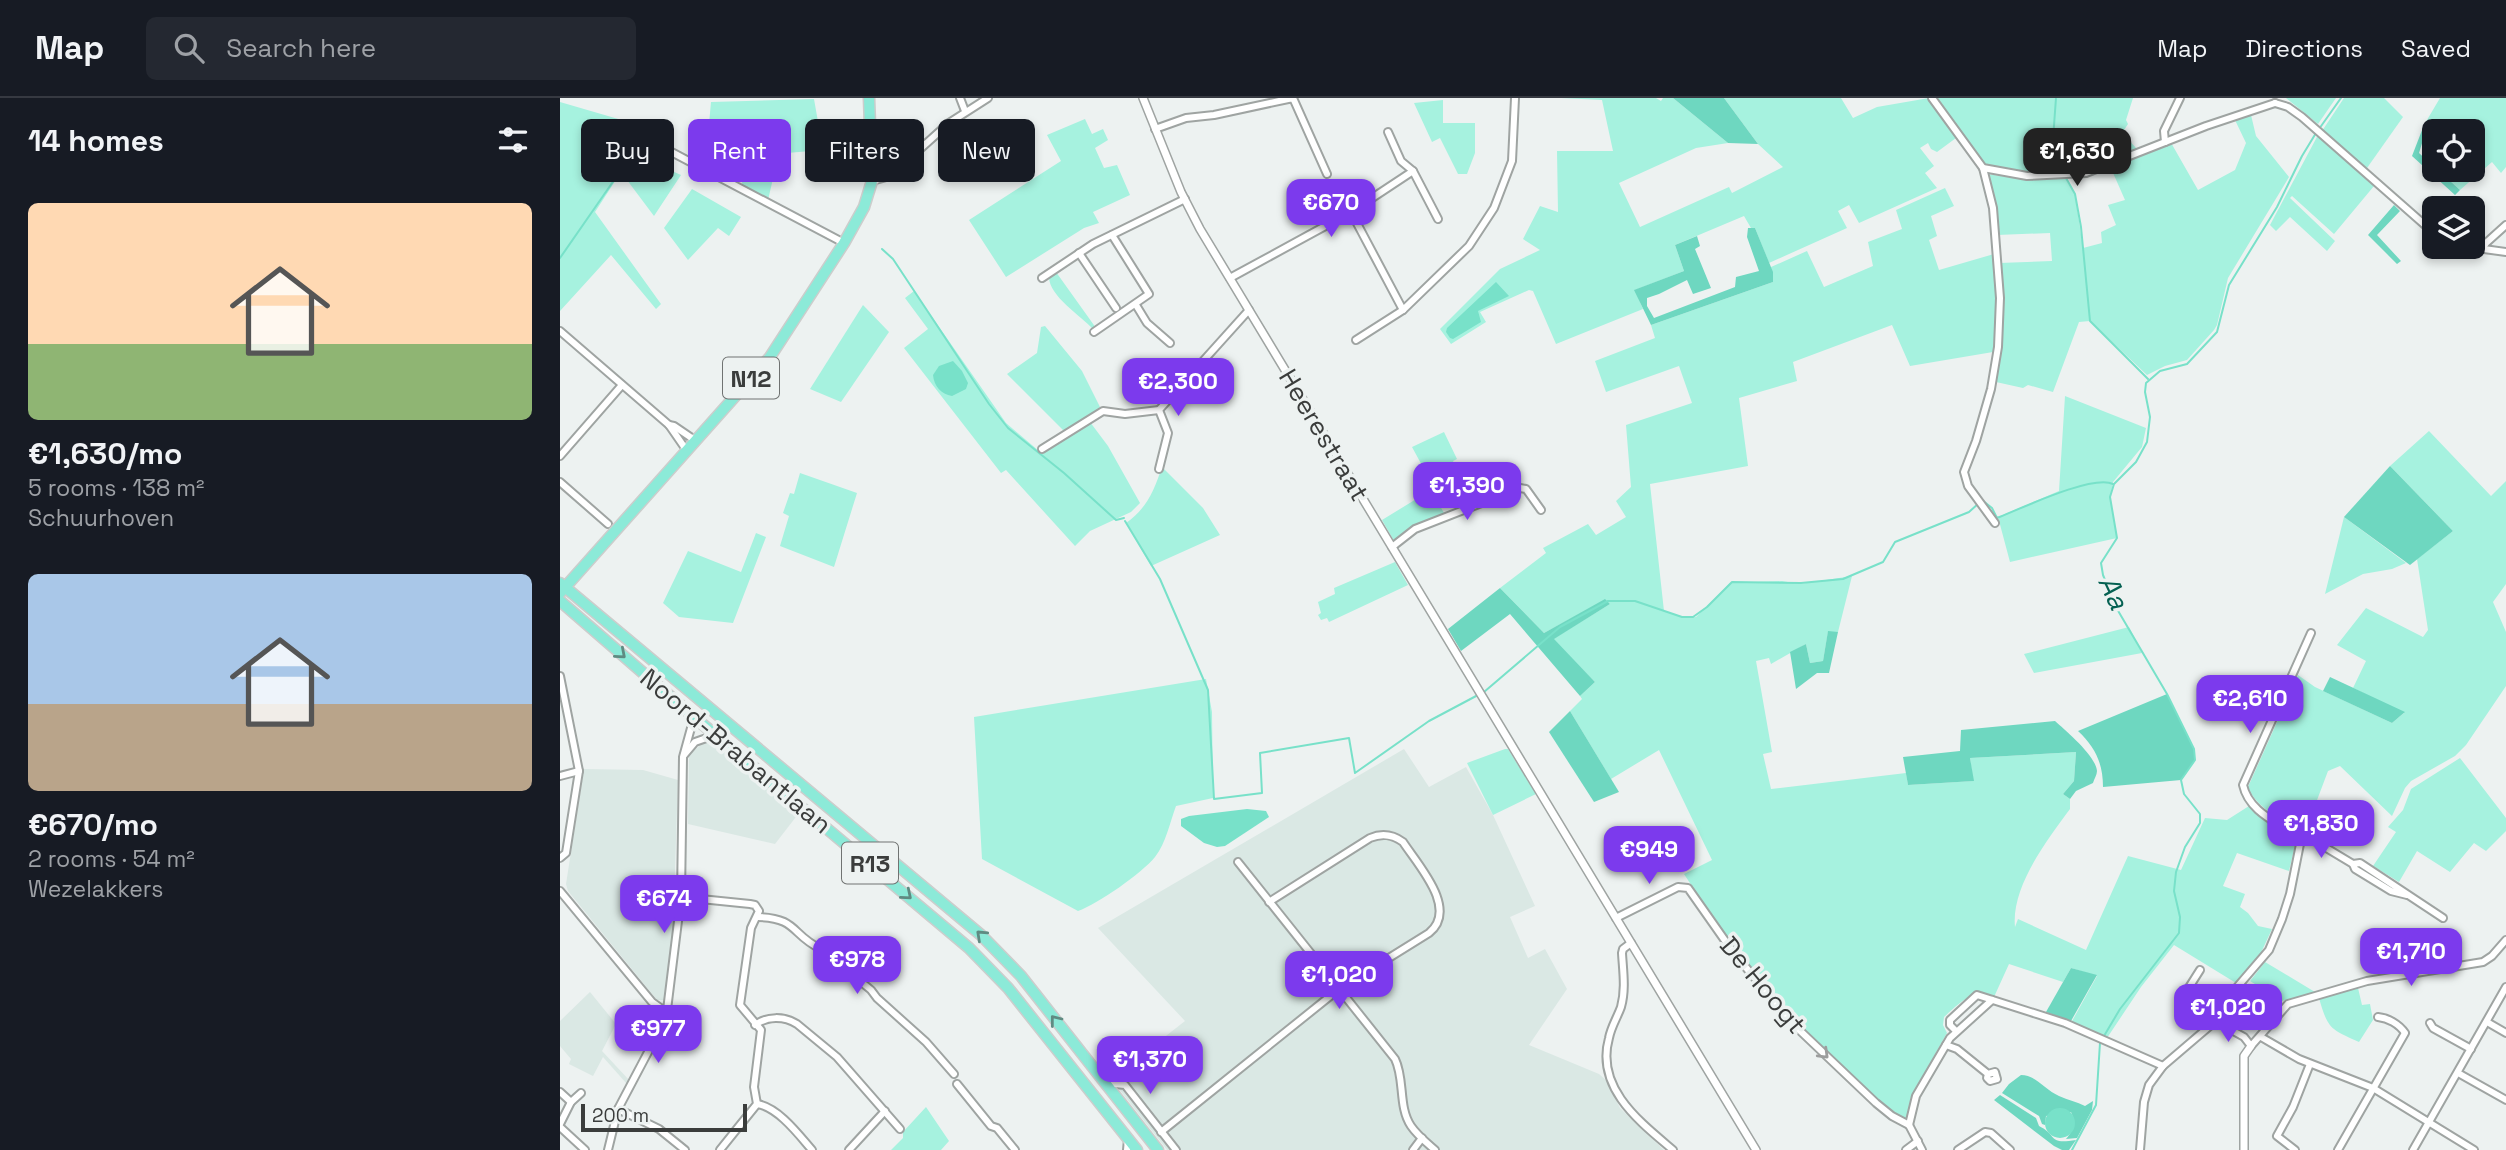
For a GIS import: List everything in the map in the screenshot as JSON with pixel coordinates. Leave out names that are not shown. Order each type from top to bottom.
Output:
[{"type":"main road","name":"N12","points":[[869,98],[870,119]]},
{"type":"main road","name":"N12","points":[[562,587],[770,357],[844,243],[864,207],[872,182]]},
{"type":"main road","name":"Noord-Brabantlaan","points":[[562,587],[981,935],[1021,976],[1158,1150]]},
{"type":"main road","name":"Noord-Brabantlaan","points":[[560,601],[969,948],[1008,988],[1128,1144],[1137,1150]]},
{"type":"main road","points":[[1091,1093],[1105,1083]]},
{"type":"street","points":[[960,98],[965,111]]},
{"type":"street","points":[[924,144],[965,111],[988,98]]},
{"type":"street","name":"Heerestraat","points":[[1143,98],[1185,199],[1230,278],[1756,1150]]},
{"type":"street","points":[[1155,128],[1186,118],[1214,115],[1293,98],[1327,174]]},
{"type":"street","points":[[1356,340],[1403,310],[1469,246],[1494,208],[1512,161],[1515,98]]},
{"type":"street","points":[[1932,98],[1983,168],[1993,208],[2000,298],[1998,347],[1984,415],[1964,472],[1968,486],[1995,523]]},
{"type":"street","points":[[2165,142],[2164,131],[2180,98]]},
{"type":"street","points":[[1983,168],[2027,176],[2086,173],[2274,101],[2288,107],[2321,133],[2422,222]]},
{"type":"street","points":[[1388,132],[1401,161],[1413,171],[1438,219]]},
{"type":"street","points":[[674,153],[844,243]]},
{"type":"street","points":[[1230,278],[1351,212],[1413,171]]},
{"type":"street","points":[[1042,278],[1079,253],[1185,199]]},
{"type":"street","points":[[1351,212],[1403,310]]},
{"type":"street","points":[[2485,244],[2506,225]]},
{"type":"street","points":[[1094,332],[1148,297],[1148,291],[1112,235]]},
{"type":"street","points":[[2485,249],[2506,252]]},
{"type":"street","points":[[1079,253],[1116,308]]},
{"type":"street","points":[[1136,305],[1147,323],[1170,343]]},
{"type":"street","points":[[1042,449],[1103,411],[1125,414],[1159,410],[1249,310]]},
{"type":"street","points":[[560,331],[669,425],[687,451]]},
{"type":"street","points":[[560,456],[622,385]]},
{"type":"street","points":[[1158,468],[1168,433],[1159,410]]},
{"type":"street","points":[[669,425],[696,441]]},
{"type":"street","points":[[560,482],[608,524]]},
{"type":"street","points":[[1392,547],[1415,529],[1520,488],[1526,489],[1541,510]]},
{"type":"street","points":[[2311,633],[2243,785],[2248,800],[2255,808],[2301,839],[2313,840],[2353,863],[2355,869],[2391,891],[2407,895],[2443,918]]},
{"type":"street","points":[[560,676],[579,771],[566,853],[560,858]]},
{"type":"street","points":[[607,1150],[618,1109],[664,1025],[681,897],[683,757],[694,717]]},
{"type":"street","points":[[683,757],[695,741],[716,735]]},
{"type":"street","points":[[560,776],[579,771]]},
{"type":"street","points":[[1161,1132],[1339,989],[1429,933],[1441,914],[1439,901],[1403,842],[1390,835],[1374,836],[1269,902]]},
{"type":"street","points":[[2217,1022],[2220,1007],[2269,950],[2290,894],[2301,839]]},
{"type":"street","points":[[1238,862],[1395,1059],[1399,1067],[1409,1125],[1435,1150]]},
{"type":"street","name":"De Hoogt","points":[[1616,918],[1678,887],[1688,888],[1733,952],[1794,1025],[1876,1103],[1909,1125]]},
{"type":"street","points":[[562,896],[652,1002],[666,1012]]},
{"type":"street","points":[[681,897],[755,905],[759,912],[751,928],[740,1005],[761,1030],[754,1087],[757,1104],[720,1150]]},
{"type":"street","points":[[758,918],[786,921],[871,990],[926,1042],[954,1074]]},
{"type":"street","points":[[2244,1150],[2244,1056],[2288,1004],[2367,981],[2483,962],[2506,940]]},
{"type":"street","points":[[1631,943],[1622,953],[1623,997],[1608,1038],[1608,1067],[1613,1086],[1623,1102],[1673,1150]]},
{"type":"street","points":[[2181,1000],[2200,970]]},
{"type":"street","points":[[2191,986],[2220,1007]]},
{"type":"street","points":[[2413,1150],[2506,987]]},
{"type":"street","points":[[1956,1031],[1950,1025],[1950,1020],[1977,995],[2065,1023],[2163,1066]]},
{"type":"street","points":[[1922,1150],[1909,1125],[1916,1096],[1956,1031],[1992,1000]]},
{"type":"street","points":[[755,1025],[768,1017],[792,1020],[837,1057],[900,1129]]},
{"type":"street","points":[[2338,1150],[2405,1033],[2386,1018],[2378,1017]]},
{"type":"street","points":[[2140,1150],[2145,1093],[2155,1075],[2217,1022]]},
{"type":"street","points":[[2217,1022],[2244,1037],[2252,1046]]},
{"type":"street","points":[[2487,1022],[2506,1033]]},
{"type":"street","points":[[2430,1023],[2471,1049]]},
{"type":"street","points":[[2261,1037],[2310,1064],[2373,1088],[2474,1150]]},
{"type":"street","points":[[1946,1045],[1957,1049],[1988,1074]]},
{"type":"street","points":[[2295,1150],[2277,1136],[2293,1107],[2310,1064]]},
{"type":"street","points":[[2458,1073],[2506,1100]]},
{"type":"street","name":"Noord-Brabantlaan","points":[[1105,1083],[1125,1085],[1176,1150]]},
{"type":"street","points":[[957,1084],[991,1126],[997,1128],[1015,1150]]},
{"type":"street","points":[[560,1092],[571,1102]]},
{"type":"street","points":[[581,1093],[571,1102],[560,1126],[585,1150]]},
{"type":"street","points":[[757,1104],[767,1105],[812,1150]]},
{"type":"street","points":[[618,1109],[659,1129],[685,1150]]},
{"type":"street","points":[[849,1150],[885,1111]]},
{"type":"street","points":[[1958,1150],[1985,1132],[1991,1133],[2010,1150]]},
{"type":"street","points":[[1412,1150],[1422,1138]]},
{"type":"street","points":[[1906,1150],[1918,1141]]},
{"type":"shaded area","points":[[1561,98],[1656,98],[1661,101],[1663,98],[1673,98],[1728,143],[1696,148],[1619,183],[1640,227],[1729,187],[1732,193],[1783,167],[1758,144],[1724,98],[1841,98],[1853,118],[1877,107],[1929,98],[1956,138],[1937,152],[1931,149],[1928,143],[1920,148],[1934,166],[1925,173],[1937,188],[1859,223],[1849,205],[1838,211],[1847,228],[1769,263],[1755,228],[1751,228],[1744,216],[1675,245],[1684,271],[1635,290],[1643,309],[1556,344],[1533,291],[1529,290],[1480,312],[1486,322],[1451,344],[1440,329],[1500,269],[1540,250],[1523,239],[1540,206],[1558,212],[1557,151],[1613,151],[1602,100]]},
{"type":"shaded area","points":[[1673,98],[1724,98],[1758,144],[1728,143]]},
{"type":"shaded area","points":[[1938,98],[2133,98],[2126,120],[2128,124],[2122,133],[2138,150],[2075,171],[2034,173],[1993,168],[1982,164]]},
{"type":"shaded area","points":[[2286,98],[2336,98],[2318,124]]},
{"type":"shaded area","points":[[2344,98],[2384,98],[2403,117],[2367,168],[2322,131]]},
{"type":"shaded area","points":[[2440,98],[2506,98],[2506,167],[2501,173],[2492,162],[2485,168],[2485,119],[2428,119]]},
{"type":"shaded area","points":[[814,99],[818,119],[805,119],[805,152],[791,153],[791,119],[709,119],[711,102]]},
{"type":"shaded area","points":[[1443,100],[1443,123],[1475,123],[1475,153],[1467,174],[1458,174],[1440,138],[1432,142],[1414,103]]},
{"type":"shaded area","points":[[560,102],[618,119],[581,119],[581,182],[614,182],[595,212],[661,304],[656,309],[611,255],[560,311]]},
{"type":"shaded area","points":[[2251,115],[2256,136],[2289,177],[2228,278],[2217,325],[2187,360],[2165,366],[2147,375],[2090,321],[2079,322],[2053,392],[2028,385],[2023,388],[1996,382],[2001,345],[1999,263],[2052,261],[2050,233],[1997,235],[1987,174],[2021,179],[2066,178],[2075,194],[2083,248],[2102,243],[2101,232],[2116,225],[2108,205],[2125,200],[2110,166],[2170,141],[2198,190],[2235,170],[2246,143],[2235,120]]},
{"type":"shaded area","points":[[1085,119],[1092,134],[1103,129],[1108,140],[1095,148],[1104,168],[1117,165],[1130,195],[1093,212],[1099,223],[1084,228],[1006,277],[969,220],[1028,182],[1035,182],[1035,178],[1061,161],[1047,135]]},
{"type":"shaded area","points":[[2422,130],[2419,153],[2422,156],[2422,165],[2412,156]]},
{"type":"shaded area","points":[[2318,135],[2374,186],[2334,234],[2292,196],[2290,198],[2335,241],[2327,251],[2290,217],[2276,231],[2270,225]]},
{"type":"shaded area","points":[[674,172],[681,175],[654,216],[628,182],[674,182]]},
{"type":"shaded area","points":[[742,182],[772,182],[768,200],[742,185]]},
{"type":"shaded area","points":[[2441,182],[2451,182],[2460,190],[2455,195]]},
{"type":"shaded area","points":[[2451,182],[2469,182],[2460,190]]},
{"type":"shaded area","points":[[1945,188],[1954,206],[1931,216],[1937,236],[1929,240],[1939,270],[1994,254],[1997,304],[1993,352],[1910,366],[1892,325],[1793,362],[1797,381],[1739,398],[1748,466],[1650,484],[1664,611],[1687,618],[1696,617],[1730,583],[1782,581],[1800,584],[1852,576],[1838,632],[1828,632],[1823,661],[1810,663],[1806,644],[1771,664],[1769,658],[1756,661],[1772,752],[1763,754],[1771,789],[1906,773],[1908,785],[1973,781],[1970,758],[2076,752],[2074,781],[2063,794],[2070,799],[2070,809],[2041,849],[2025,880],[2015,912],[2015,927],[2018,919],[2086,950],[2128,856],[2181,870],[2205,818],[2227,820],[2249,806],[2296,841],[2289,871],[2237,853],[2223,886],[2245,894],[2240,907],[2258,926],[2272,929],[2259,957],[2236,983],[2174,945],[2141,987],[2107,1038],[2071,1023],[2097,976],[2071,968],[2063,982],[2009,964],[1994,997],[1979,994],[1967,998],[1944,1017],[1943,1025],[1947,1033],[1911,1097],[1907,1119],[1902,1120],[1861,1086],[1774,996],[1719,926],[1684,874],[1712,860],[1659,750],[1611,779],[1570,711],[1582,699],[1580,696],[1595,682],[1553,639],[1610,604],[1605,600],[1544,633],[1500,588],[1546,553],[1543,548],[1588,524],[1596,535],[1626,517],[1616,501],[1631,487],[1626,425],[1692,403],[1679,366],[1606,392],[1595,361],[1655,338],[1651,325],[1773,282],[1771,267],[1807,251],[1824,287],[1873,266],[1868,242],[1902,229],[1896,210]]},
{"type":"shaded area","points":[[692,189],[741,217],[729,236],[718,228],[688,260],[664,228]]},
{"type":"shaded area","points":[[2394,205],[2400,211],[2377,235],[2401,261],[2397,264],[2368,235]]},
{"type":"shaded area","points":[[1748,228],[1755,228],[1773,272],[1773,282],[1651,325],[1634,290],[1684,271],[1675,245],[1697,236],[1700,246],[1695,249],[1711,288],[1693,294],[1687,280],[1647,298],[1647,306],[1654,318],[1735,287],[1736,277],[1759,271],[1747,237]]},
{"type":"shaded area","points":[[1056,272],[1096,328],[1093,329],[1054,291],[1049,277]]},
{"type":"shaded area","points":[[1496,282],[1509,296],[1478,311],[1481,322],[1453,339],[1450,338],[1446,332],[1447,328]]},
{"type":"shaded area","points":[[914,291],[1006,423],[1039,451],[1066,433],[1007,374],[1037,353],[1041,327],[1045,326],[1082,371],[1100,407],[1087,418],[1108,446],[1140,503],[1131,512],[1090,531],[1075,546],[1006,470],[1001,473],[904,348],[928,329],[905,298]]},
{"type":"shaded area","points":[[863,305],[889,332],[841,402],[810,389]]},
{"type":"shaded area","points":[[953,361],[968,383],[966,389],[952,396],[939,389],[933,375],[939,366]]},
{"type":"shaded area","points":[[2065,396],[2146,428],[2142,447],[2113,482],[2110,497],[2117,538],[2010,562],[1998,517],[2059,491]]},
{"type":"shaded area","points":[[2429,431],[2491,496],[2506,481],[2506,584],[2493,602],[2506,632],[2506,686],[2466,745],[2455,756],[2411,781],[2392,816],[2340,766],[2328,771],[2305,832],[2264,808],[2248,787],[2298,675],[2315,687],[2392,723],[2404,713],[2353,688],[2366,661],[2337,645],[2366,608],[2423,637],[2428,630],[2417,559],[2453,531],[2390,466]]},
{"type":"shaded area","points":[[1444,432],[1457,459],[1453,461],[1456,468],[1453,469],[1454,472],[1431,482],[1412,447]]},
{"type":"shaded area","points":[[1498,465],[1505,479],[1516,473],[1521,486],[1480,500],[1474,485],[1488,470]]},
{"type":"shaded area","points":[[2390,466],[2453,531],[2410,565],[2344,517]]},
{"type":"shaded area","points":[[1162,467],[1203,508],[1220,535],[1151,566],[1126,523],[1149,498]]},
{"type":"shaded area","points":[[800,473],[857,493],[834,567],[780,546],[789,516],[783,513],[790,493],[794,494]]},
{"type":"shaded area","points":[[1431,490],[1444,513],[1417,525],[1394,541],[1382,520]]},
{"type":"shaded area","points":[[2344,517],[2406,563],[2392,569],[2363,574],[2325,594]]},
{"type":"shaded area","points":[[756,533],[766,537],[733,623],[679,617],[663,603],[688,551],[741,572]]},
{"type":"shaded area","points":[[1395,562],[1408,585],[1329,622],[1327,618],[1321,620],[1318,615],[1321,613],[1318,602],[1335,594],[1334,588]]},
{"type":"shaded area","points":[[1500,588],[1544,633],[1605,599],[1610,604],[1554,639],[1595,682],[1580,696],[1510,614],[1461,651],[1448,629]]},
{"type":"shaded area","points":[[2129,627],[2142,653],[2034,673],[2024,654]]},
{"type":"shaded area","points":[[1828,631],[1838,632],[1829,673],[1817,673],[1796,689],[1790,652],[1806,644],[1810,663],[1823,661]]},
{"type":"shaded area","points":[[2330,677],[2405,712],[2392,723],[2323,691]]},
{"type":"shaded area","points":[[1206,679],[1212,712],[1213,798],[1176,806],[1159,851],[1140,871],[1108,895],[1078,911],[982,859],[974,717]]},
{"type":"shaded area","points":[[2167,694],[2194,749],[2195,760],[2181,780],[2103,787],[2097,756],[2078,731]]},
{"type":"shaded area","points":[[1570,711],[1619,792],[1594,802],[1549,732]]},
{"type":"shaded area","points":[[2055,721],[2092,758],[2097,771],[2093,783],[2076,791],[2070,799],[2063,794],[2074,781],[2076,752],[1970,758],[1974,781],[1908,785],[1903,757],[1960,751],[1961,730]]},
{"type":"shaded area","points":[[714,740],[799,813],[775,844],[688,824],[689,754],[706,741]]},
{"type":"shaded area","points":[[1404,749],[1429,787],[1466,767],[1493,815],[1535,906],[1510,917],[1528,958],[1545,949],[1567,989],[1529,1045],[1599,1074],[1607,1081],[1620,1108],[1664,1150],[1167,1150],[1111,1079],[1185,1021],[1098,928]]},
{"type":"shaded area","points":[[1508,749],[1536,794],[1493,815],[1467,763]]},
{"type":"shaded area","points":[[2460,758],[2506,818],[2506,831],[2486,851],[2474,843],[2450,872],[2417,851],[2399,882],[2373,866],[2396,832],[2388,827],[2403,810],[2411,789]]},
{"type":"shaded area","points":[[584,769],[643,770],[678,780],[673,930],[665,1000],[657,1000],[568,891],[566,884]]},
{"type":"shaded area","points":[[1247,809],[1266,811],[1269,817],[1225,846],[1217,847],[1204,843],[1181,826],[1181,819],[1189,816]]},
{"type":"shaded area","points":[[2265,962],[2315,992],[2282,1001],[2250,981]]},
{"type":"shaded area","points":[[2071,968],[2097,975],[2071,1021],[2046,1012]]},
{"type":"shaded area","points":[[2358,988],[2362,1005],[2370,1004],[2373,1020],[2359,1042],[2328,1023],[2319,998]]},
{"type":"shaded area","points":[[590,992],[616,1024],[602,1051],[629,1080],[627,1084],[603,1057],[593,1076],[569,1064],[571,1059],[560,1046],[560,1021]]},
{"type":"shaded area","points":[[2021,1075],[2031,1077],[2059,1096],[2085,1106],[2093,1101],[2092,1110],[2077,1138],[2066,1139],[2073,1127],[2071,1112],[2046,1116],[2045,1125],[2039,1116],[2002,1093]]},
{"type":"shaded area","points":[[2000,1095],[2036,1118],[2039,1126],[2057,1140],[2076,1140],[2069,1150],[2054,1146],[1994,1100]]},
{"type":"shaded area","points":[[926,1107],[949,1141],[941,1150],[891,1150],[903,1138],[903,1132]]},
{"type":"shaded area","points":[[2060,1108],[2071,1112],[2075,1123],[2071,1134],[2060,1138],[2049,1134],[2045,1123],[2049,1112]]},
{"type":"waterway","points":[[2056,98],[2052,153],[2061,171]]},
{"type":"waterway","name":"Aa","points":[[2319,129],[2341,98]]},
{"type":"waterway","name":"Aa","points":[[2104,1036],[2120,1009],[2179,933],[2180,917],[2174,891],[2176,872],[2185,847],[2200,823],[2200,814],[2184,794],[2181,780],[2195,760],[2194,749],[2167,694],[2117,609],[2103,575],[2101,563],[2117,538],[2110,497],[2114,484],[2136,462],[2147,442],[2150,417],[2146,383],[2160,371],[2187,364],[2217,332],[2229,285],[2277,207],[2316,133]]},
{"type":"waterway","points":[[2066,178],[2075,194],[2081,227],[2090,321],[2148,379]]},
{"type":"waterway","points":[[560,258],[613,182]]},
{"type":"waterway","points":[[882,249],[893,259],[989,404],[1008,428],[1116,520],[1124,518]]},
{"type":"waterway","points":[[1982,500],[1992,508],[1997,518],[2074,488],[2103,482],[2113,484]]},
{"type":"waterway","points":[[1484,692],[1560,627],[1608,601],[1635,601],[1682,617],[1693,617],[1732,582],[1801,583],[1843,579],[1883,562],[1895,542],[1969,512],[1979,503]]},
{"type":"waterway","points":[[1125,521],[1160,579],[1208,690],[1214,799],[1262,793],[1260,753],[1349,738],[1355,773],[1429,721],[1478,695]]},
{"type":"waterway","name":"Aa","points":[[2072,1150],[2096,1105],[2100,1043]]}]
